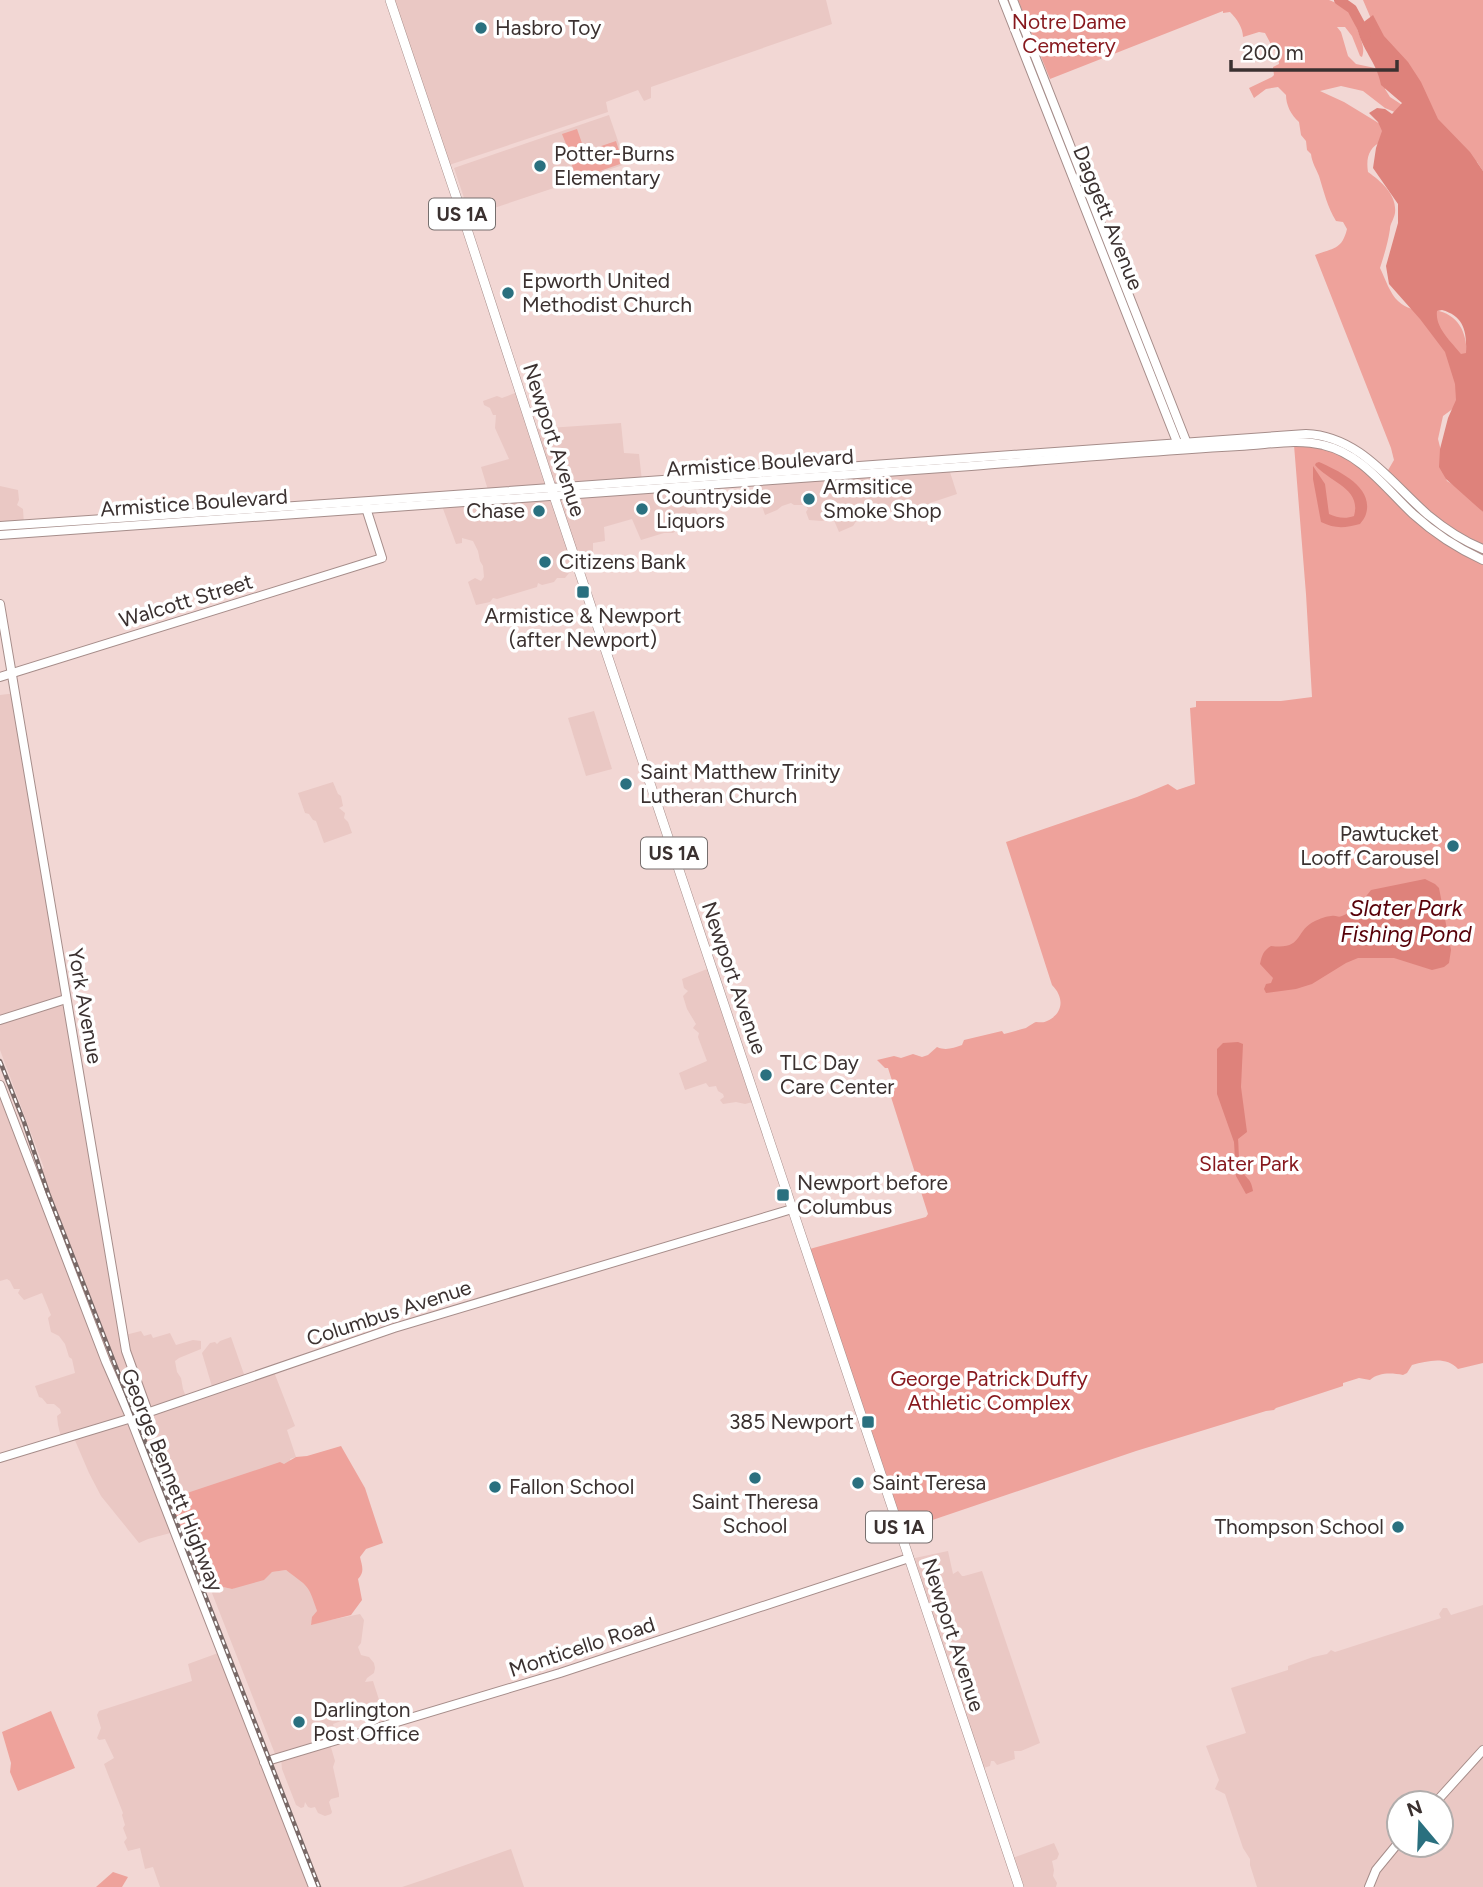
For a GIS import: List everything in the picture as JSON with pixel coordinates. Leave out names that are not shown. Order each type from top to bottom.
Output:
[{"type":"main road","name":"Newport Avenue","points":[[390,0],[1019,1887]]},
{"type":"street","name":"Daggett Avenue","points":[[1003,0],[1184,446]]},
{"type":"street","name":"Daggett Avenue","points":[[1013,0],[1184,446]]},
{"type":"street","name":"Armistice Boulevard","points":[[0,526],[553,492],[1184,446],[1295,434],[1326,437],[1360,452],[1428,514],[1455,535],[1483,549]]},
{"type":"street","name":"Armistice Boulevard","points":[[1184,446],[1305,442],[1328,446],[1367,468],[1439,536],[1483,560]]},
{"type":"street","name":"Armistice Boulevard","points":[[0,535],[553,492]]},
{"type":"street","name":"Walcott Street","points":[[0,677],[382,558],[366,508]]},
{"type":"street","name":"York Avenue","points":[[0,604],[126,1351],[148,1412]]},
{"type":"street","points":[[0,1020],[66,999]]},
{"type":"street","name":"George Bennett Highway","points":[[0,1085],[313,1887]]},
{"type":"street","name":"Columbus Avenue","points":[[0,1458],[148,1412],[401,1326],[792,1209]]},
{"type":"street","name":"Monticello Road","points":[[264,1762],[559,1673],[909,1558]]},
{"type":"street","points":[[1448,1789],[1483,1750]]},
{"type":"street","points":[[1369,1887],[1376,1870],[1385,1859]]},
{"type":"shaded area","points":[[390,0],[826,0],[832,24],[651,87],[651,98],[644,101],[638,90],[606,102],[608,112],[446,166]]},
{"type":"shaded area","name":"Potter-Burns Elementary","points":[[609,115],[626,164],[470,216],[454,168]]},
{"type":"shaded area","points":[[520,391],[534,429],[621,423],[624,453],[639,454],[642,481],[622,484],[623,489],[689,488],[702,527],[692,531],[677,530],[641,540],[632,519],[604,527],[605,541],[593,543],[593,558],[578,564],[579,569],[565,578],[557,578],[554,582],[542,585],[538,583],[537,587],[476,605],[468,582],[475,578],[481,581],[484,577],[478,551],[473,541],[462,538],[462,543],[456,544],[442,506],[491,500],[481,467],[509,459],[495,428],[496,415],[493,415],[483,401]]},
{"type":"shaded area","points":[[949,469],[957,494],[930,503],[933,513],[928,516],[921,512],[899,519],[895,510],[869,519],[859,517],[853,526],[839,532],[833,518],[809,520],[805,505],[791,503],[765,515],[755,485]]},
{"type":"shaded area","points":[[0,486],[18,490],[17,505],[23,509],[24,525],[0,527]]},
{"type":"shaded area","points":[[16,693],[125,1335],[141,1331],[144,1336],[151,1334],[153,1338],[170,1333],[176,1345],[193,1340],[201,1341],[201,1349],[175,1361],[187,1400],[213,1390],[202,1353],[210,1343],[217,1344],[231,1337],[246,1380],[274,1372],[295,1426],[287,1430],[296,1457],[290,1459],[291,1461],[174,1532],[139,1543],[101,1496],[74,1438],[62,1441],[57,1416],[61,1413],[60,1409],[54,1404],[47,1404],[39,1397],[35,1386],[75,1373],[65,1344],[59,1336],[51,1332],[48,1318],[51,1315],[42,1293],[24,1300],[18,1293],[20,1289],[14,1289],[10,1281],[0,1281],[0,1086],[35,1172],[44,1168],[0,1050],[0,695]]},
{"type":"shaded area","points":[[594,711],[612,769],[586,776],[568,718]]},
{"type":"shaded area","points":[[333,782],[341,796],[343,806],[339,808],[345,813],[344,818],[352,833],[324,843],[316,821],[305,813],[298,793]]},
{"type":"shaded area","points":[[712,967],[756,1101],[723,1104],[720,1100],[724,1097],[723,1094],[716,1086],[709,1087],[706,1083],[685,1090],[679,1073],[707,1061],[699,1033],[693,1028],[696,1024],[683,996],[688,991],[684,988],[682,979]]},
{"type":"shaded area","points":[[948,1551],[953,1574],[958,1571],[964,1576],[982,1571],[1040,1743],[1014,1751],[1015,1759],[997,1765],[991,1761],[990,1766],[980,1769],[910,1559]]},
{"type":"shaded area","points":[[286,1570],[311,1590],[317,1611],[311,1624],[360,1614],[364,1620],[358,1647],[361,1655],[369,1657],[375,1668],[365,1682],[373,1681],[381,1706],[333,1724],[338,1740],[330,1744],[339,1797],[331,1799],[329,1802],[332,1812],[325,1816],[318,1813],[315,1807],[308,1807],[305,1802],[301,1808],[296,1805],[282,1769],[281,1759],[277,1759],[212,1593],[217,1586],[232,1589],[272,1572]]},
{"type":"shaded area","points":[[1483,1605],[1483,1887],[1257,1887],[1250,1859],[1243,1848],[1225,1794],[1215,1789],[1219,1780],[1206,1746],[1246,1733],[1231,1688],[1288,1670],[1288,1666],[1327,1654],[1331,1650],[1335,1652],[1441,1618],[1439,1614],[1443,1608],[1447,1608],[1451,1615]]},
{"type":"shaded area","points":[[221,1652],[314,1887],[160,1887],[153,1867],[145,1869],[140,1848],[128,1851],[124,1842],[127,1838],[123,1828],[123,1813],[104,1764],[114,1758],[105,1739],[97,1738],[101,1728],[97,1715],[99,1711],[192,1681],[188,1664]]},
{"type":"shaded area","points":[[1054,1843],[1059,1854],[1057,1859],[1052,1861],[1056,1887],[1019,1887],[1010,1859]]},
{"type":"shaded area","points":[[511,1849],[524,1887],[402,1887],[423,1880]]},
{"type":"green space","name":"Slater Park","points":[[1018,0],[1329,0],[1346,9],[1357,27],[1363,46],[1362,57],[1345,27],[1337,27],[1348,56],[1356,64],[1375,68],[1386,76],[1385,89],[1390,97],[1413,112],[1397,113],[1385,108],[1363,91],[1341,86],[1320,91],[1390,130],[1383,141],[1371,150],[1367,163],[1368,172],[1388,190],[1395,206],[1380,268],[1398,301],[1414,309],[1439,311],[1452,317],[1460,326],[1467,349],[1462,402],[1443,416],[1438,439],[1440,464],[1447,481],[1465,492],[1483,512],[1483,1363],[1458,1369],[1448,1362],[1430,1361],[1412,1365],[1403,1375],[1381,1374],[1370,1380],[1359,1378],[1274,1410],[1136,1451],[900,1531],[806,1250],[926,1217],[928,1214],[891,1097],[895,1090],[888,1068],[877,1060],[913,1054],[922,1057],[937,1047],[953,1048],[962,1045],[964,1040],[1023,1029],[1036,1022],[1046,1022],[1056,1014],[1060,1005],[1059,995],[1052,985],[1006,842],[1168,784],[1177,790],[1195,784],[1190,708],[1196,707],[1196,701],[1281,701],[1312,697],[1294,445],[1311,444],[1345,457],[1373,478],[1387,472],[1394,460],[1315,255],[1339,245],[1347,229],[1343,222],[1336,221],[1330,210],[1306,141],[1301,135],[1299,122],[1290,110],[1286,95],[1278,87],[1266,89],[1254,98],[1249,88],[1272,77],[1273,67],[1279,64],[1278,53],[1265,33],[1243,37],[1235,18],[1230,12],[1223,11],[1050,79]]},
{"type":"green space","points":[[1363,0],[1483,0],[1483,171],[1477,162],[1453,156],[1431,105],[1372,21]]},
{"type":"green space","points":[[577,129],[584,149],[570,154],[562,134]]},
{"type":"green space","points":[[616,141],[623,163],[577,179],[569,157]]},
{"type":"green space","points":[[341,1446],[365,1488],[383,1543],[366,1549],[360,1557],[362,1571],[358,1579],[362,1600],[351,1615],[311,1625],[312,1617],[317,1611],[309,1590],[286,1570],[272,1572],[264,1580],[232,1589],[209,1584],[203,1577],[193,1578],[163,1501],[280,1462],[284,1464],[296,1457]]},
{"type":"green space","points":[[51,1711],[75,1768],[18,1791],[10,1772],[11,1763],[2,1732]]},
{"type":"green space","points":[[113,1872],[128,1877],[122,1887],[96,1887]]},
{"type":"water","points":[[1373,15],[1384,36],[1408,62],[1421,82],[1438,119],[1470,152],[1483,171],[1483,512],[1446,479],[1439,467],[1440,449],[1456,400],[1455,384],[1445,352],[1389,284],[1386,266],[1398,223],[1398,204],[1373,168],[1382,131],[1369,113],[1377,108],[1392,114],[1402,103],[1381,85],[1357,27]],"holes":[[[1437,311],[1449,313],[1463,326],[1466,353],[1461,354],[1438,323]]]},
{"type":"water","points":[[1319,462],[1345,475],[1360,488],[1367,504],[1366,515],[1360,524],[1340,527],[1321,522],[1313,466],[1325,484],[1329,514],[1342,518],[1351,517],[1354,516],[1355,506],[1349,492],[1315,465]]},
{"type":"water","name":"Slater Park Fishing Pond","points":[[1425,879],[1439,888],[1451,950],[1449,963],[1444,967],[1432,970],[1394,958],[1358,958],[1312,984],[1266,993],[1266,984],[1271,983],[1273,978],[1260,964],[1268,948],[1289,945],[1298,939],[1308,925],[1317,920],[1346,914],[1371,890]]},
{"type":"water","points":[[1223,1043],[1243,1044],[1241,1087],[1247,1132],[1238,1139],[1239,1159],[1253,1191],[1246,1194],[1236,1176],[1234,1142],[1217,1094],[1217,1049]]},
{"type":"waterway","points":[[1339,0],[1352,9],[1366,35]]},
{"type":"railway","points":[[0,1061],[48,1193],[319,1887]]},
{"type":"place","name":"Hasbro Toy","points":[[481,28]]},
{"type":"place","name":"Potter-Burns Elementary","points":[[540,166]]},
{"type":"place","name":"Epworth United Methodist Church","points":[[508,293]]},
{"type":"place","name":"Armsitice Smoke Shop","points":[[809,499]]},
{"type":"place","name":"Countryside Liquors","points":[[642,509]]},
{"type":"place","name":"Chase","points":[[539,511]]},
{"type":"place","name":"Citizens Bank","points":[[545,562]]},
{"type":"place","name":"Armistice & Newport (after Newport)","points":[[583,592]]},
{"type":"place","name":"Saint Matthew Trinity Lutheran Church","points":[[626,784]]},
{"type":"place","name":"Pawtucket Looff Carousel","points":[[1453,846]]},
{"type":"place","name":"TLC Day Care Center","points":[[766,1075]]},
{"type":"place","name":"Newport before Columbus","points":[[783,1195]]},
{"type":"place","name":"385 Newport","points":[[868,1422]]},
{"type":"place","name":"Saint Theresa School","points":[[755,1478]]},
{"type":"place","name":"Saint Teresa","points":[[858,1483]]},
{"type":"place","name":"Fallon School","points":[[495,1487]]},
{"type":"place","name":"Thompson School","points":[[1398,1527]]},
{"type":"place","name":"Darlington Post Office","points":[[299,1722]]},
{"type":"park label","name":"Notre Dame Cemetery","points":[[1069,34]]},
{"type":"park label","name":"George Patrick Duffy Athletic Complex","points":[[989,1391]]}]
